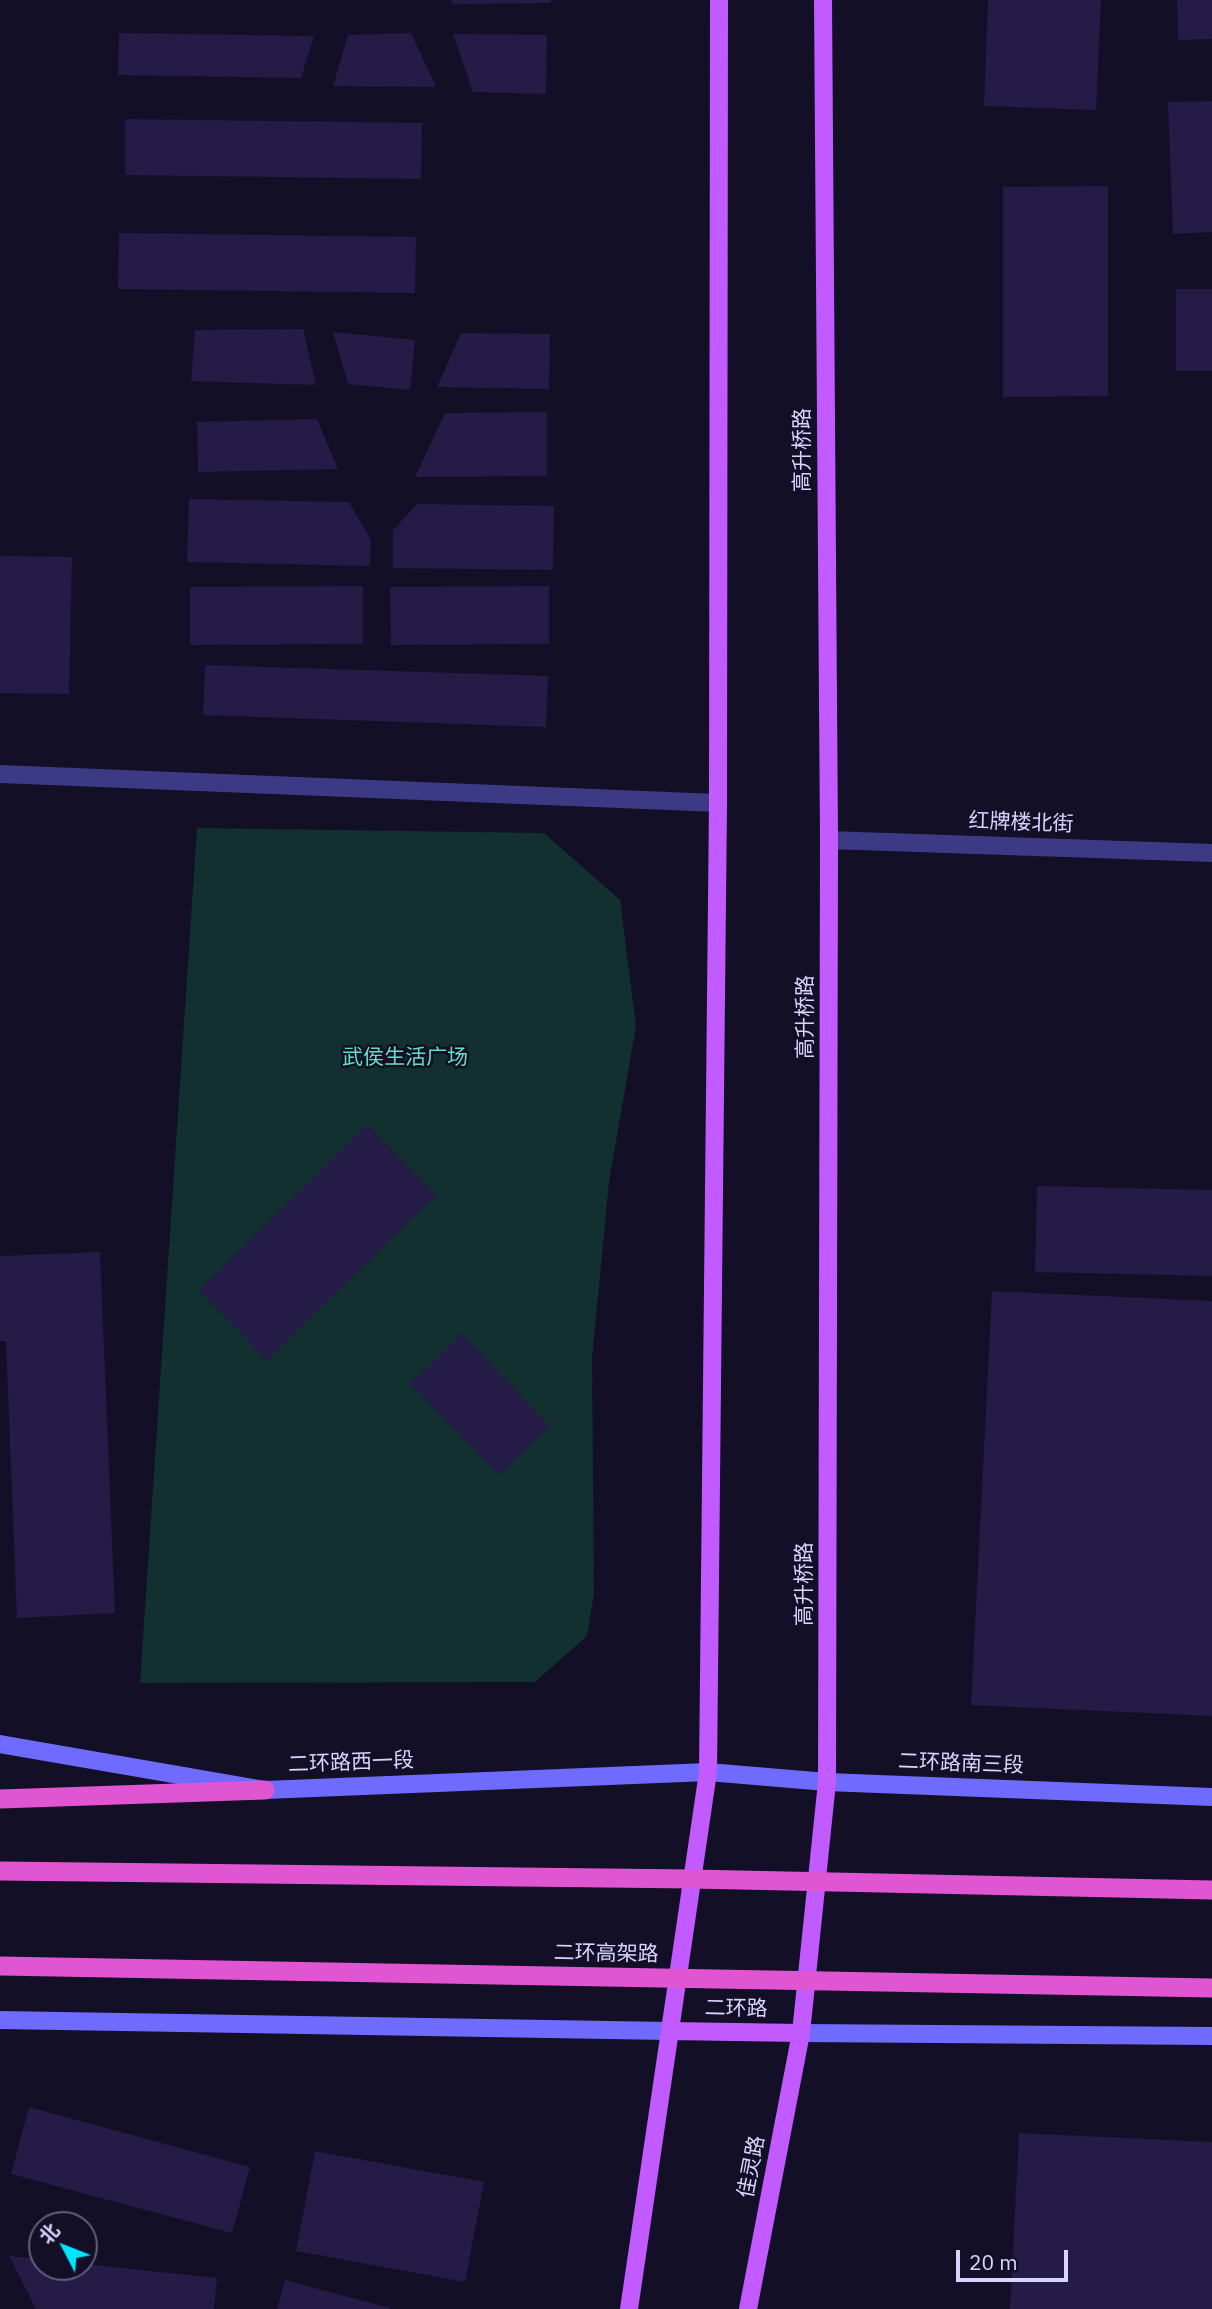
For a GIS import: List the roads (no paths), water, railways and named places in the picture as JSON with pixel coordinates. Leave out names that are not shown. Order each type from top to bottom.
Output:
[{"type":"highway","points":[[0,1799],[265,1790]]},
{"type":"highway","points":[[0,1871],[692,1879],[1212,1890]]},
{"type":"highway","name":"二环高架路","points":[[0,1966],[1212,1988]]},
{"type":"main road","points":[[629,2309],[708,1772],[718,803],[719,0]]},
{"type":"main road","name":"高升桥路","points":[[801,2033],[827,1782],[829,840],[823,0]]},
{"type":"main road","name":"二环路西一段","points":[[0,1744],[265,1790],[708,1772]]},
{"type":"main road","name":"二环路南三段","points":[[708,1772],[827,1782],[1212,1797]]},
{"type":"main road","points":[[0,2020],[670,2031]]},
{"type":"main road","name":"二环路","points":[[670,2031],[801,2033]]},
{"type":"main road","points":[[801,2033],[1212,2036]]},
{"type":"main road","name":"佳灵路","points":[[748,2309],[801,2033]]},
{"type":"street","points":[[0,774],[718,803]]},
{"type":"street","name":"红牌楼北街","points":[[829,840],[1212,853]]},
{"type":"park label","name":"武侯生活广场","points":[[405,1058]]}]
